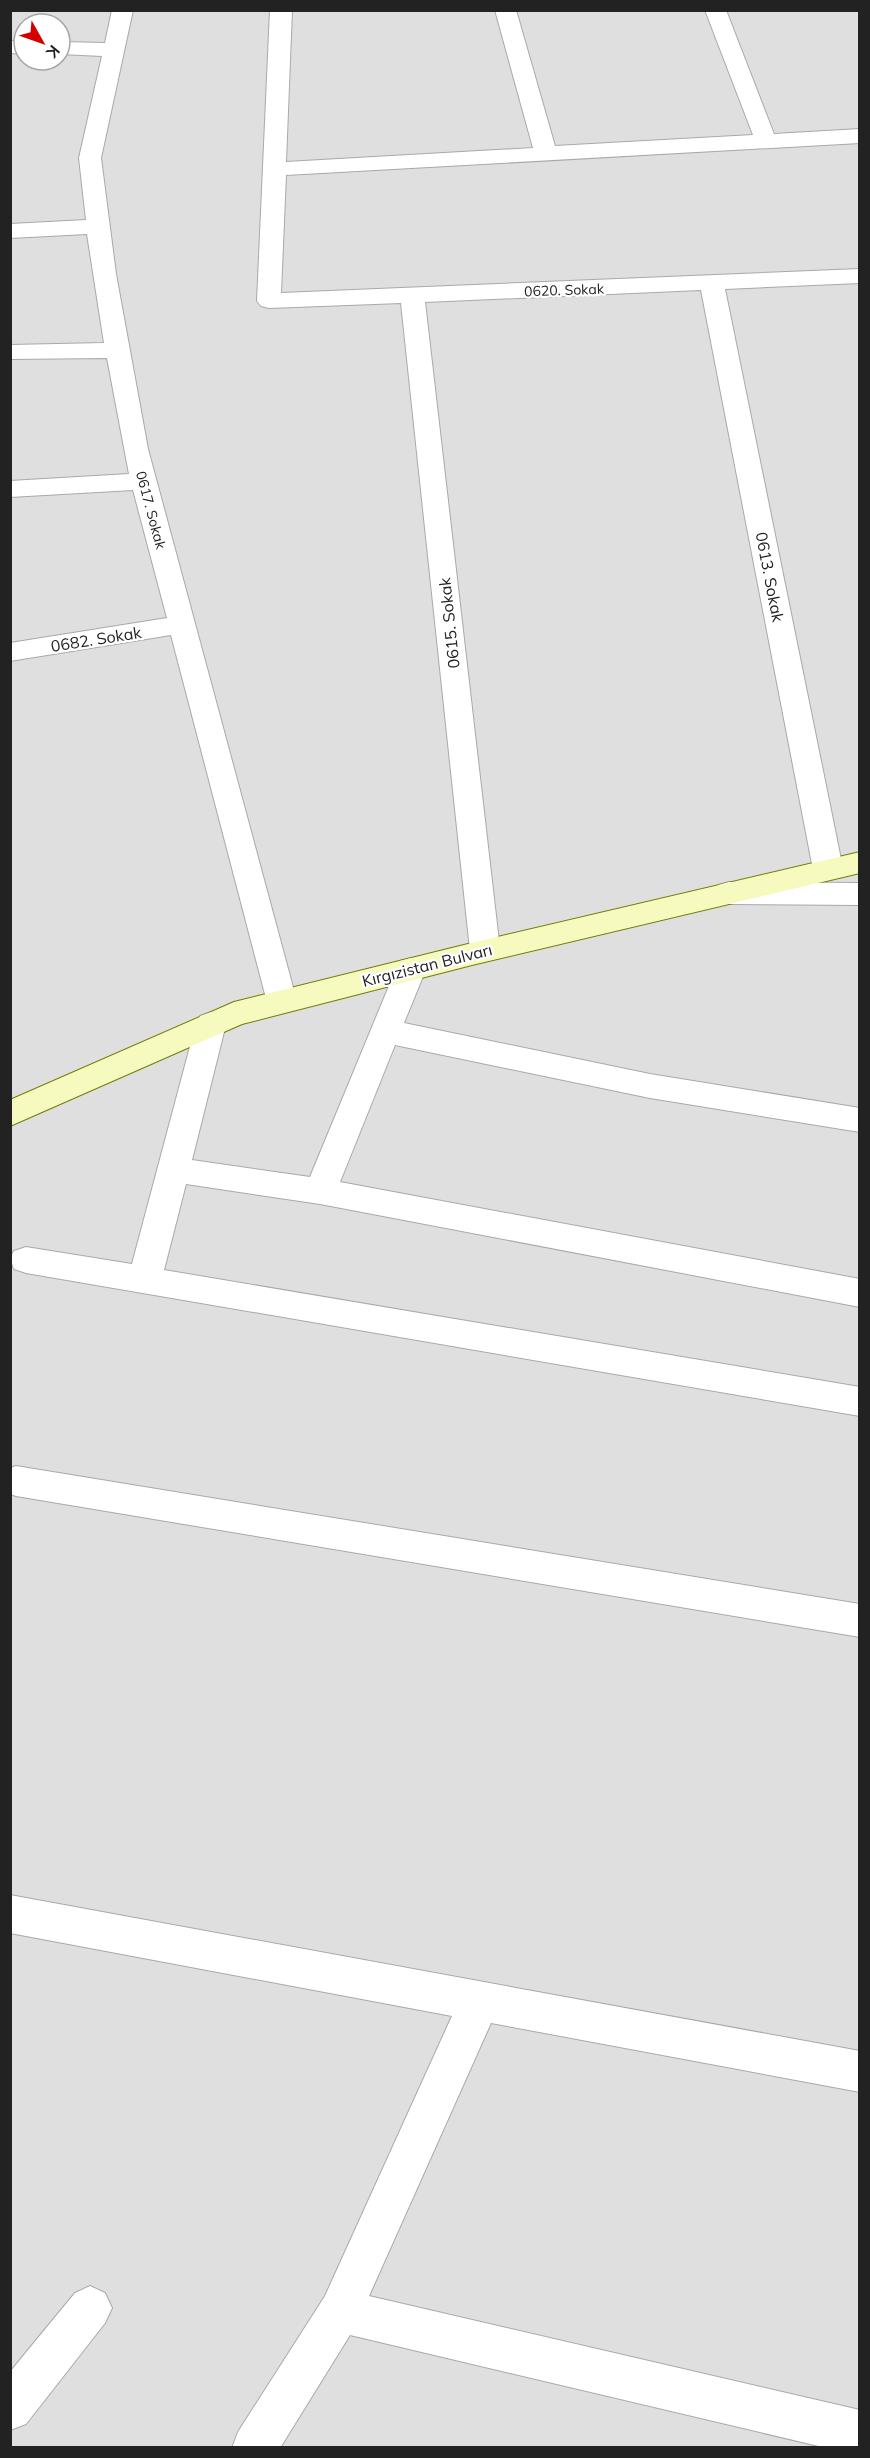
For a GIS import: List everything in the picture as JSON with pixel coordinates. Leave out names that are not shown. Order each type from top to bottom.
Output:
[{"type":"street","name":"0617. Sokak","points":[[123,10],[90,158],[104,274],[135,449],[282,1002]]},
{"type":"street","points":[[281,10],[274,169],[860,136]]},
{"type":"street","points":[[505,10],[546,153]]},
{"type":"street","points":[[715,10],[766,141]]},
{"type":"street","points":[[72,48],[114,50]]},
{"type":"street","name":"0620. Sokak","points":[[274,169],[269,301],[860,276]]},
{"type":"street","points":[[10,231],[98,226]]},
{"type":"street","name":"0613. Sokak","points":[[712,284],[828,869]]},
{"type":"street","name":"0615. Sokak","points":[[412,295],[485,950]]},
{"type":"street","points":[[10,352],[117,350]]},
{"type":"street","points":[[10,489],[143,481]]},
{"type":"street","name":"0682. Sokak","points":[[10,652],[181,625]]},
{"type":"street","name":"Kırgızistan Bulvarı","points":[[10,1114],[234,1014],[485,950],[860,862]]},
{"type":"street","points":[[727,893],[860,894]]},
{"type":"street","points":[[320,1191],[411,969]]},
{"type":"street","points":[[146,1280],[211,1024]]},
{"type":"street","points":[[385,1031],[650,1086],[860,1120]]},
{"type":"street","points":[[174,1170],[320,1191],[860,1293]]},
{"type":"street","points":[[26,1260],[860,1402]]},
{"type":"street","points":[[16,1480],[860,1621]]},
{"type":"street","points":[[10,1914],[860,2072]]},
{"type":"street","points":[[254,2448],[340,2311],[480,2001]]},
{"type":"street","points":[[10,2408],[90,2308]]},
{"type":"street","points":[[340,2311],[860,2433]]},
{"type":"shaded area","points":[[11,11],[859,11],[859,2447],[11,2447]]}]
